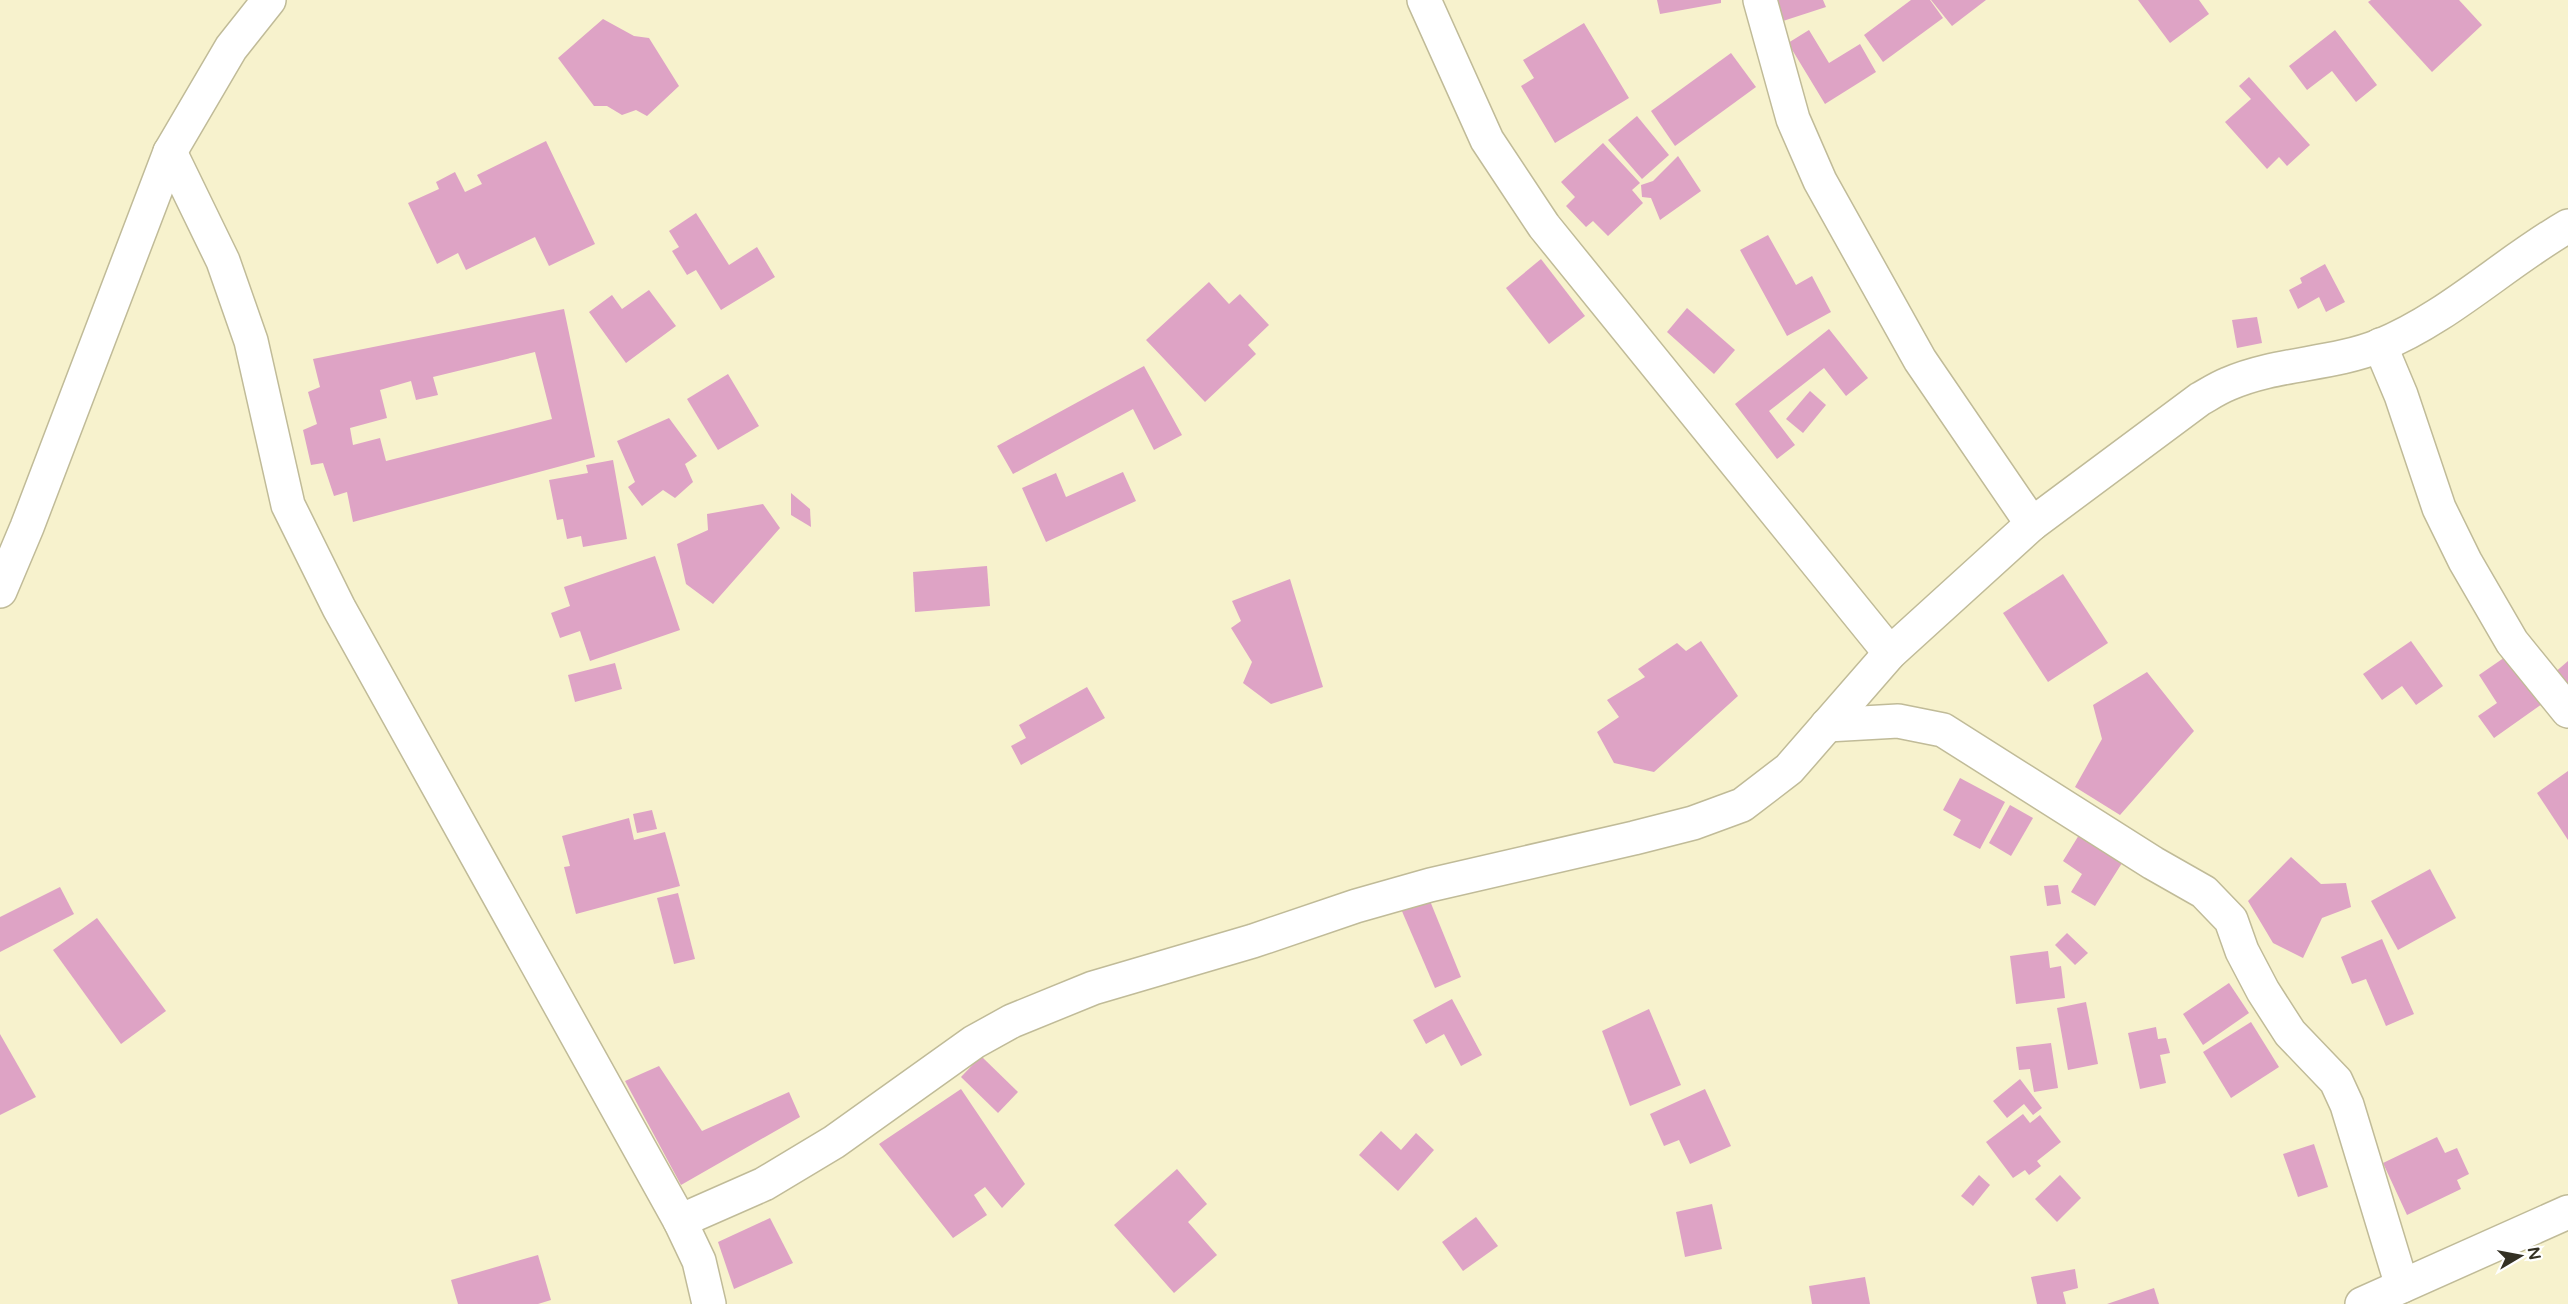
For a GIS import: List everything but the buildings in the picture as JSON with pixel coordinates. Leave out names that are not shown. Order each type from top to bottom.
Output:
[{"type":"street","points":[[0,591],[27,527],[170,152],[231,48],[269,0]]},
{"type":"street","points":[[1424,0],[1487,140],[1544,226],[1890,653]]},
{"type":"street","points":[[1760,0],[1792,119],[1820,181],[1920,360],[2032,524]]},
{"type":"street","points":[[170,152],[223,261],[251,342],[288,505],[339,608],[680,1221],[699,1261],[709,1304]]},
{"type":"street","points":[[680,1221],[764,1184],[834,1142],[974,1042],[1012,1021],[1093,988],[1253,941],[1356,906],[1430,885],[1634,838],[1703,819],[1742,805],[1789,769],[1890,653],[2032,524],[2200,399],[2228,383],[2260,373],[2337,358],[2380,345],[2427,320],[2473,291],[2530,248],[2568,226]]},
{"type":"street","points":[[2380,345],[2401,395],[2439,508],[2465,561],[2512,642],[2568,711]]},
{"type":"street","points":[[1827,725],[1898,721],[1943,730],[2153,863],[2204,892],[2231,920],[2247,961],[2290,1032],[2336,1081],[2347,1106],[2402,1286]]},
{"type":"street","points":[[2362,1304],[2568,1212]]}]
